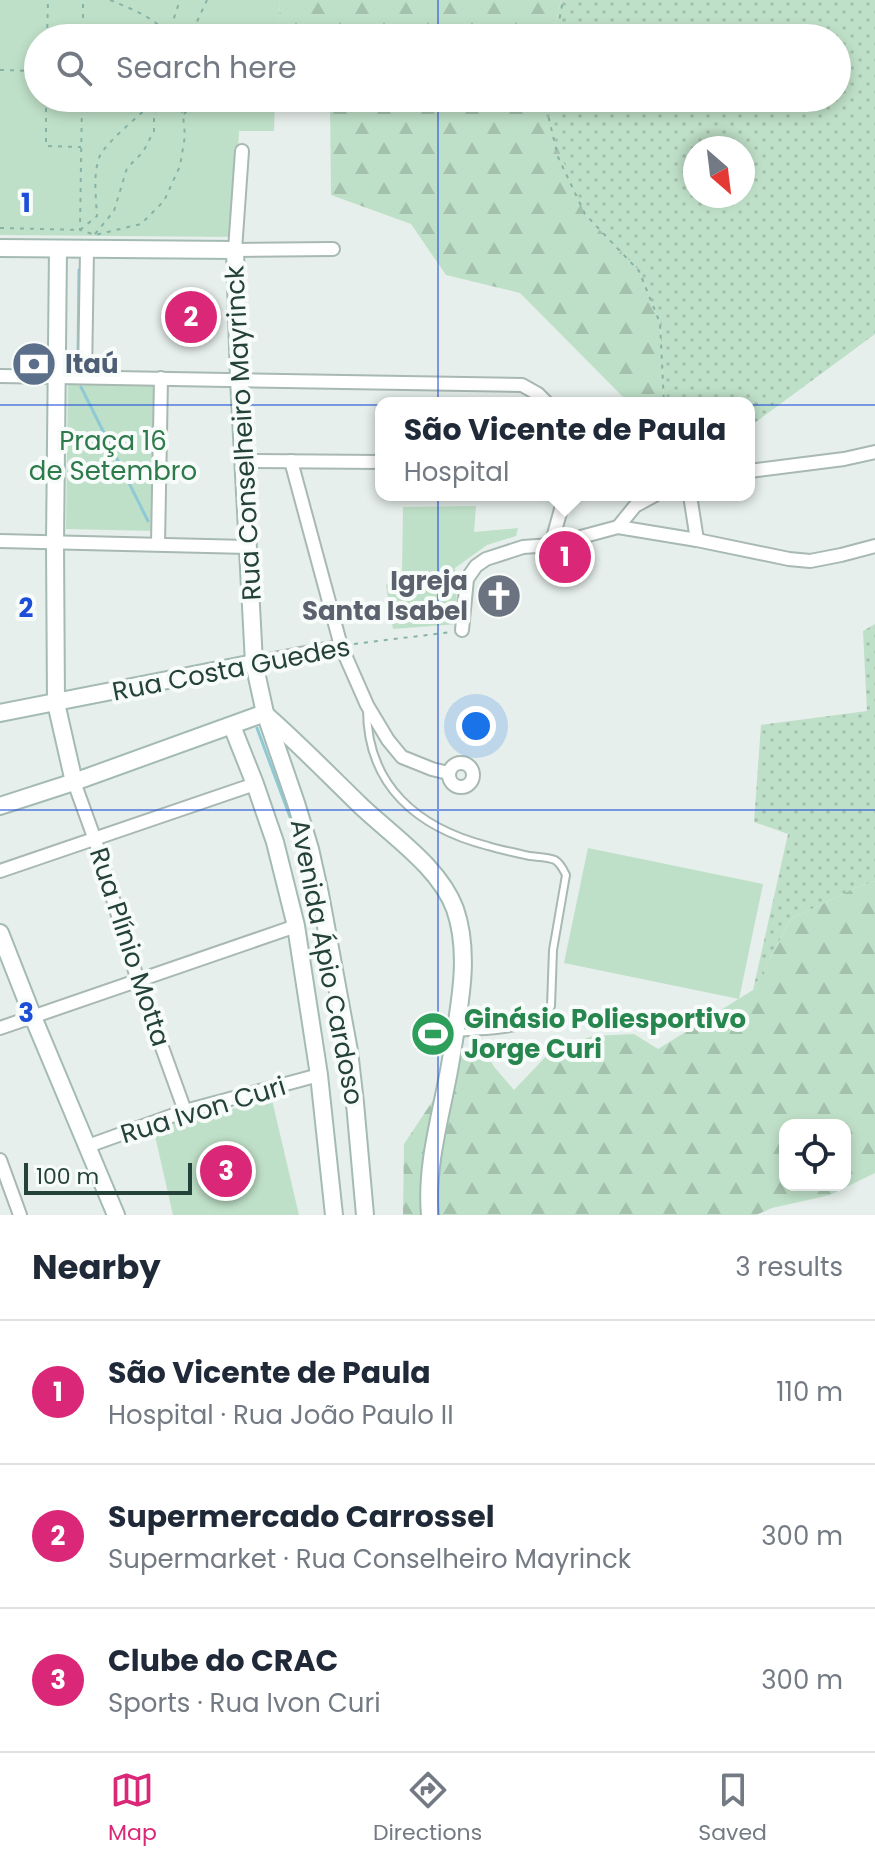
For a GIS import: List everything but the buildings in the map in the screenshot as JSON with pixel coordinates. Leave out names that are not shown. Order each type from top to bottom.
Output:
[{"type":"street","name":"Rua Conselheiro Mayrinck","points":[[242,151],[235,250],[239,379],[254,663],[265,713]]},
{"type":"street","points":[[85,377],[91,242]]},
{"type":"street","points":[[0,248],[58,249],[91,242],[235,250],[333,249]]},
{"type":"street","points":[[58,249],[56,703],[74,782]]},
{"type":"street","points":[[0,376],[522,385],[541,397]]},
{"type":"street","points":[[158,544],[161,378]]},
{"type":"street","points":[[755,470],[875,452]]},
{"type":"street","points":[[244,461],[375,462]]},
{"type":"street","points":[[291,461],[341,646],[367,705],[402,757],[448,773]]},
{"type":"street","points":[[551,545],[563,501]]},
{"type":"street","points":[[618,527],[635,501]]},
{"type":"street","points":[[629,512],[643,501]]},
{"type":"street","points":[[691,501],[697,540]]},
{"type":"street","points":[[462,630],[467,579],[472,569],[486,559],[523,547],[551,545],[618,527],[810,561],[875,546]]},
{"type":"street","points":[[0,541],[248,547]]},
{"type":"street","name":"Rua Costa Guedes","points":[[0,713],[341,646]]},
{"type":"street","points":[[0,806],[265,713],[427,867],[445,889],[455,909],[462,946],[463,975],[430,1178],[430,1215]]},
{"type":"street","name":"Avenida Ápio Cardoso","points":[[265,713],[310,849],[320,894],[349,1051],[365,1215]]},
{"type":"street","name":"Avenida Ápio Cardoso","points":[[232,726],[275,842],[296,926],[319,1075],[334,1215]]},
{"type":"street","name":"Rua Plínio Motta","points":[[74,782],[138,981],[185,1111]]},
{"type":"street","points":[[0,871],[255,784]]},
{"type":"street","points":[[0,1028],[296,926]]},
{"type":"street","points":[[0,933],[116,1215]]},
{"type":"street","name":"Rua Ivon Curi","points":[[88,1146],[185,1111],[319,1075]]},
{"type":"street","points":[[0,1160],[20,1215]]},
{"type":"lane","points":[[367,705],[368,736],[378,765],[400,800],[411,811],[460,838],[488,847],[552,859],[566,875],[553,950],[551,1006],[548,1013],[522,1026],[455,1033]]},
{"type":"path","points":[[47,24],[48,0]]},
{"type":"path","points":[[83,0],[83,24]]},
{"type":"path","points":[[110,0],[148,16],[157,24]]},
{"type":"path","points":[[173,24],[180,0]]},
{"type":"path","points":[[196,24],[207,0]]},
{"type":"path","points":[[559,24],[563,0]]},
{"type":"path","points":[[0,70],[24,71]]},
{"type":"path","points":[[46,112],[46,146],[81,147]]},
{"type":"path","points":[[82,112],[80,230],[91,242]]},
{"type":"path","points":[[0,228],[80,230],[97,216],[96,176],[100,155],[143,112]]},
{"type":"path","points":[[91,242],[114,211],[127,168],[143,152],[154,131],[155,112]]},
{"type":"path","points":[[91,242],[141,224],[164,201],[180,166],[185,136],[182,112]]},
{"type":"path","points":[[183,115],[186,112]]},
{"type":"path","points":[[547,112],[558,157],[585,214],[639,271],[660,323],[664,397]]},
{"type":"path","name":"Rua Costa Guedes","points":[[341,646],[462,630]]},
{"type":"green space","points":[[0,0],[280,0],[279,24],[24,24],[24,112],[275,112],[274,131],[239,131],[234,237],[0,235]]},
{"type":"green space","points":[[280,0],[561,0],[555,24],[279,24]]},
{"type":"green space","points":[[561,0],[875,0],[875,334],[755,423],[755,397],[664,397],[660,323],[639,271],[585,214],[558,157],[542,112],[851,112],[851,24],[555,24]]},
{"type":"green space","points":[[330,112],[543,112],[585,214],[639,271],[660,323],[664,397],[623,397],[520,293],[446,275],[411,224],[331,195]]},
{"type":"green space","name":"Praça 16 de Setembro","points":[[68,378],[161,383],[158,531],[66,529]]},
{"type":"green space","points":[[476,506],[474,532],[518,528],[516,536],[487,545],[455,568],[458,624],[393,629],[386,585],[402,572],[403,507]]},
{"type":"green space","points":[[875,624],[875,881],[791,919],[753,990],[788,834],[754,822],[761,725],[867,711],[863,631]]},
{"type":"green space","points":[[588,848],[763,884],[739,999],[564,963]]},
{"type":"green space","points":[[875,881],[875,1173],[851,1185],[851,1119],[779,1119],[779,1191],[838,1191],[756,1215],[403,1215],[404,1144],[475,1037],[514,1090],[552,1050],[593,1036],[634,1034],[658,1049],[753,990],[791,919]]},
{"type":"green space","points":[[272,1100],[299,1215],[173,1215],[153,1127]]},
{"type":"waterway","points":[[78,359],[79,270]]},
{"type":"waterway","points":[[81,387],[148,521]]},
{"type":"waterway","points":[[257,728],[299,841]]},
{"type":"waterway","points":[[340,1044],[347,1108]]},
{"type":"place","name":"Supermercado Carrossel","points":[[191,317]]},
{"type":"place","name":"Itaú","points":[[34,364]]},
{"type":"place","name":"São Vicente de Paula","points":[[565,557]]},
{"type":"place","name":"Igreja Santa Isabel","points":[[499,596]]},
{"type":"place","name":"Ginásio Poliesportivo Jorge Curi","points":[[433,1034]]},
{"type":"place","name":"Clube do CRAC","points":[[226,1171]]}]
